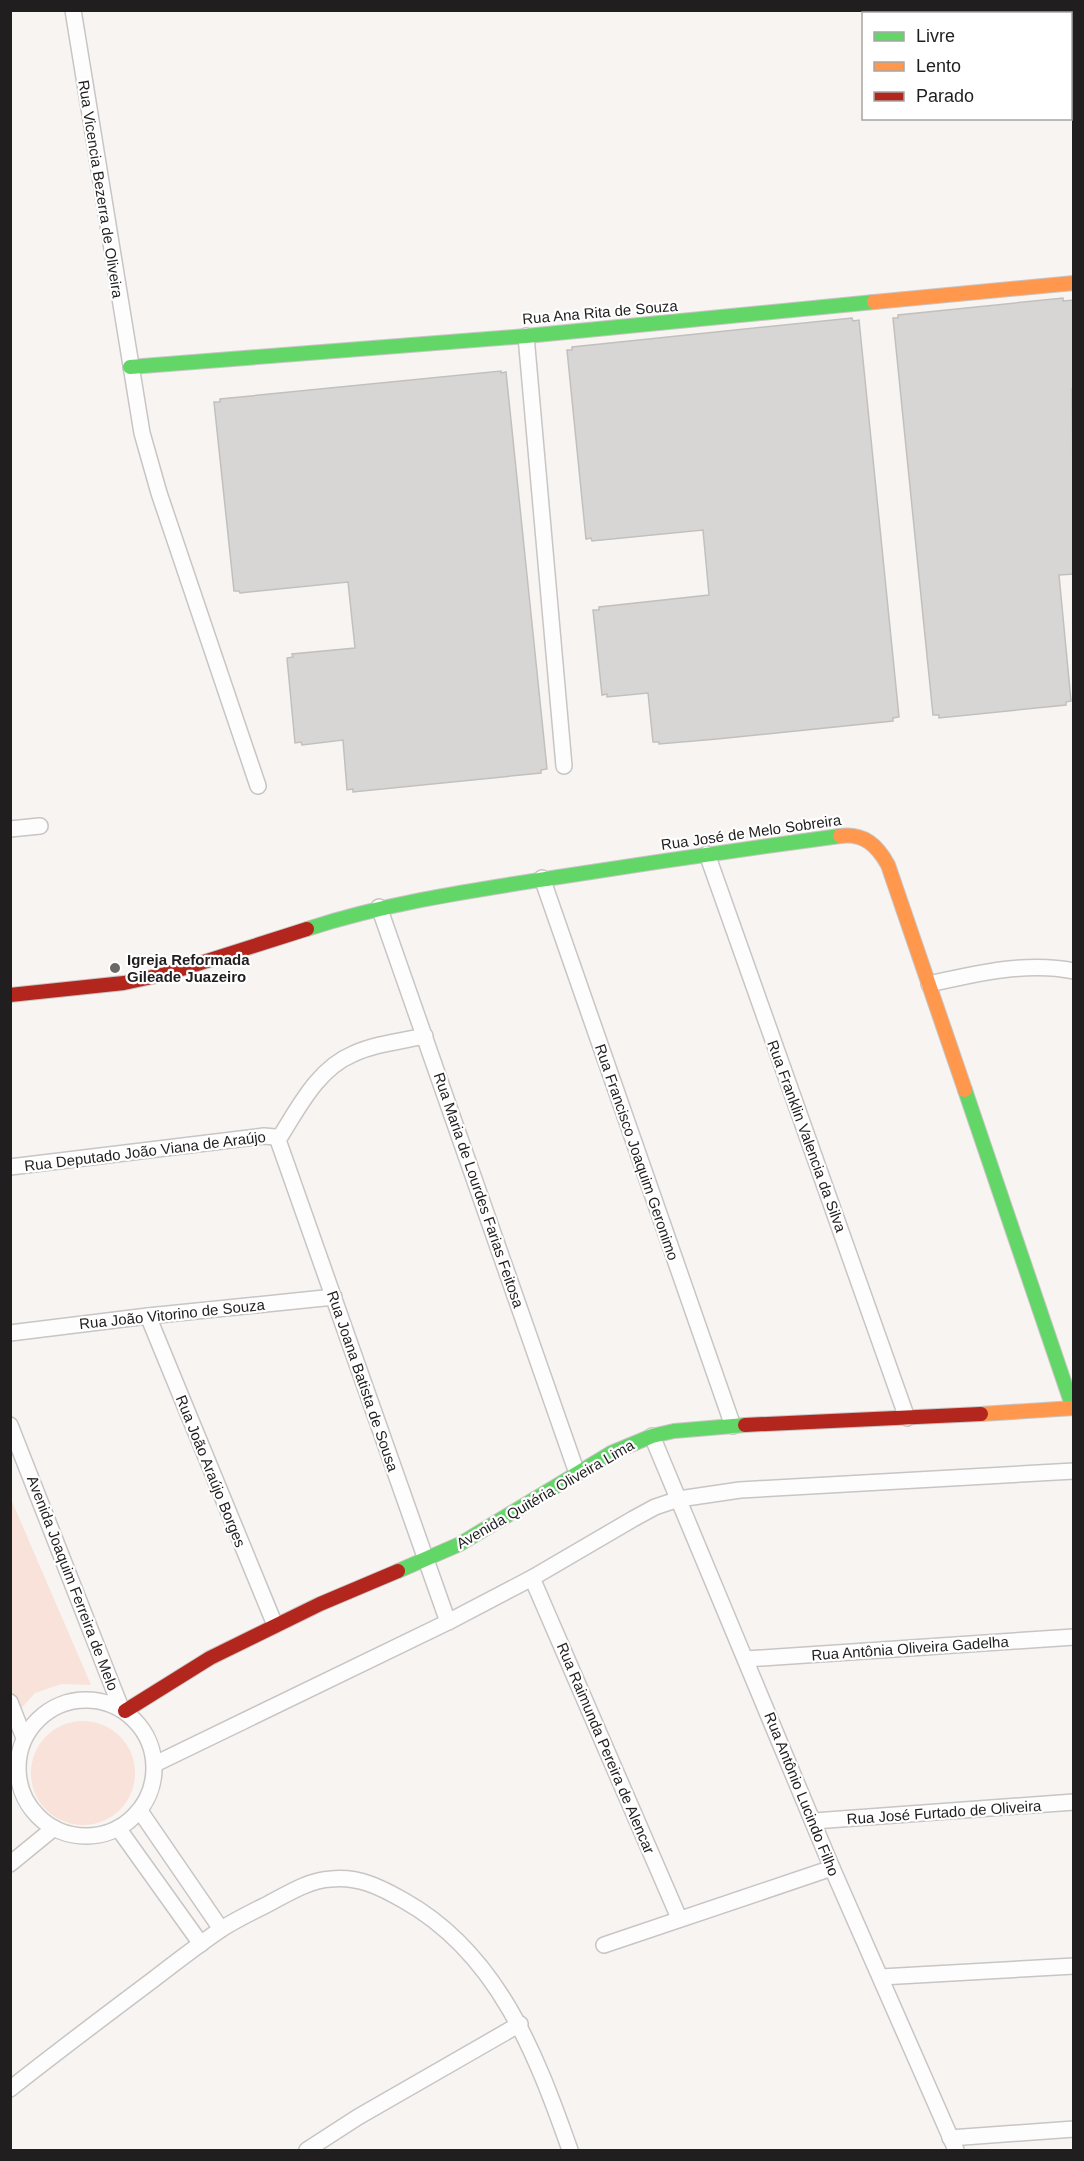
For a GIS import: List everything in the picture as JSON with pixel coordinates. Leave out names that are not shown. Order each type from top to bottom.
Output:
[{"type":"street","name":"Rua Vicencia Bezerra de Oliveira","points":[[73,10],[142,433],[159,492],[258,786]]},
{"type":"street","name":"Rua Ana Rita de Souza","points":[[130,367],[526,336],[1074,283]]},
{"type":"street","points":[[526,336],[564,766]]},
{"type":"street","points":[[10,829],[40,826]]},
{"type":"street","name":"Rua José de Melo Sobreira","points":[[10,995],[124,983],[166,974],[380,908],[542,878],[850,835],[867,838],[880,849],[888,865],[1073,1408]]},
{"type":"street","name":"Rua Franklin Valencia da Silva","points":[[707,854],[907,1418]]},
{"type":"street","name":"Rua Francisco Joaquim Geronimo","points":[[542,878],[733,1426]]},
{"type":"street","name":"Rua Maria de Lourdes Farias Feitosa","points":[[380,908],[578,1473]]},
{"type":"street","points":[[929,984],[964,976],[1021,969],[1047,967],[1074,971]]},
{"type":"street","points":[[278,1140],[308,1092],[328,1070],[352,1054],[425,1036]]},
{"type":"street","name":"Rua Deputado João Viana de Araújo","points":[[10,1167],[264,1136],[275,1137],[278,1140]]},
{"type":"street","name":"Rua Joana Batista de Sousa","points":[[278,1140],[448,1622]]},
{"type":"street","name":"Rua João Vitorino de Souza","points":[[10,1333],[334,1297]]},
{"type":"street","name":"Rua João Araújo Borges","points":[[148,1316],[275,1625]]},
{"type":"street","name":"Avenida Quitéria Oliveira Lima","points":[[123,1709],[210,1658],[275,1625],[460,1544],[611,1453],[652,1436],[674,1431],[733,1426],[1073,1408]]},
{"type":"street","name":"Avenida Joaquim Ferreira de Melo","points":[[10,1425],[123,1709]]},
{"type":"street","name":"Rua Antônio Lucindo Filho","points":[[652,1436],[832,1868],[953,2144]]},
{"type":"street","points":[[155,1764],[448,1622],[532,1578],[655,1507],[679,1499],[740,1490],[1074,1471]]},
{"type":"street","name":"Rua Raimunda Pereira de Alencar","points":[[532,1578],[679,1918]]},
{"type":"street","name":"Rua Antônia Oliveira Gadelha","points":[[746,1659],[1074,1637]]},
{"type":"street","points":[[77,1700],[99,1700],[123,1709],[140,1725],[151,1744],[155,1764],[153,1786],[140,1811],[118,1828],[93,1836],[73,1835],[54,1828],[38,1816],[25,1800],[14,1763],[24,1738],[37,1720],[55,1706],[77,1700]]},
{"type":"street","points":[[10,1702],[24,1738]]},
{"type":"street","name":"Rua José Furtado de Oliveira","points":[[814,1821],[1074,1802]]},
{"type":"street","points":[[140,1811],[222,1929]]},
{"type":"street","points":[[10,1864],[54,1828]]},
{"type":"street","points":[[118,1828],[201,1944]]},
{"type":"street","points":[[604,1945],[832,1868]]},
{"type":"street","points":[[10,2089],[222,1929],[298,1888],[329,1878],[359,1879],[391,1892],[418,1908],[450,1933],[484,1968],[520,2024],[547,2084],[570,2151]]},
{"type":"street","points":[[881,1977],[1074,1966]]},
{"type":"street","points":[[307,2151],[358,2117],[520,2024]]},
{"type":"street","points":[[953,2144],[1074,2129]]},
{"type":"shaded area","points":[[10,1497],[91,1685],[61,1684],[35,1693],[17,1713],[10,1696]]},
{"type":"shaded area","points":[[83,1721],[103,1725],[120,1736],[131,1753],[135,1773],[131,1793],[120,1810],[103,1821],[83,1825],[63,1821],[46,1810],[35,1793],[31,1773],[35,1753],[46,1736],[63,1725]]},
{"type":"building","points":[[1063,298],[1063,301],[1074,300],[1074,388],[1072,389],[1074,574],[1059,575],[1071,701],[1066,702],[1066,705],[939,718],[939,715],[933,715],[893,318],[898,318],[898,315]]},
{"type":"building","points":[[852,318],[853,321],[859,320],[899,717],[893,718],[893,721],[717,739],[659,744],[659,742],[653,742],[648,693],[607,697],[607,694],[602,695],[593,610],[599,610],[599,607],[709,595],[703,530],[592,541],[591,538],[586,539],[567,350],[572,350],[572,347]]},
{"type":"building","points":[[501,371],[501,373],[506,372],[547,769],[541,770],[541,773],[353,792],[353,789],[347,790],[343,740],[302,745],[301,742],[295,743],[287,658],[293,657],[292,654],[355,648],[348,582],[240,593],[234,591],[214,402],[220,402],[220,399]]},
{"type":"traffic: fast","points":[[130,367],[526,336],[874,302]]},
{"type":"traffic: fast","points":[[307,929],[367,912],[459,893],[840,836]]},
{"type":"traffic: fast","points":[[965,1090],[1073,1408]]},
{"type":"traffic: fast","points":[[398,1571],[460,1544],[611,1453],[652,1436],[674,1431],[745,1425]]},
{"type":"traffic: slow","points":[[874,302],[1074,283]]},
{"type":"traffic: slow","points":[[840,836],[856,836],[869,842],[888,865],[965,1090]]},
{"type":"traffic: slow","points":[[981,1414],[1074,1408]]},
{"type":"traffic: jam","points":[[10,995],[124,983],[166,974],[307,929]]},
{"type":"traffic: jam","points":[[745,1425],[981,1414]]},
{"type":"traffic: jam","points":[[125,1711],[210,1658],[320,1604],[398,1571]]},
{"type":"place","name":"Igreja Reformada Gileade Juazeiro","points":[[115,968]]}]
